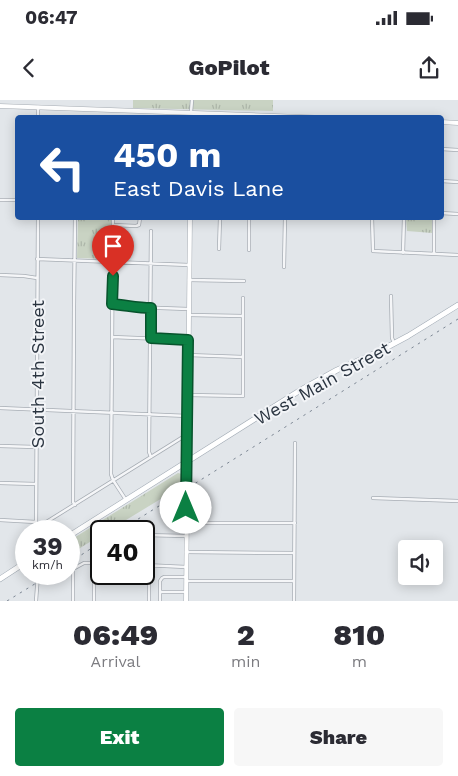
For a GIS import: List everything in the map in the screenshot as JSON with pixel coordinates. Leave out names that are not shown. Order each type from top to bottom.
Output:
[{"type":"main road","name":"West Main Street","points":[[80,529],[318,381],[394,343],[458,305]]},
{"type":"main road","points":[[0,579],[15,569]]},
{"type":"street","points":[[190,115],[192,100]]},
{"type":"street","points":[[0,106],[260,115]]},
{"type":"street","points":[[38,107],[38,115]]},
{"type":"street","points":[[444,122],[458,123]]},
{"type":"street","points":[[444,149],[458,150]]},
{"type":"street","points":[[444,181],[458,182]]},
{"type":"street","points":[[0,200],[15,200]]},
{"type":"street","points":[[444,213],[458,214]]},
{"type":"street","name":"South 4th Street","points":[[36,520],[38,220]]},
{"type":"street","points":[[75,220],[73,502],[75,505]]},
{"type":"street","points":[[113,220],[111,474],[126,500]]},
{"type":"street","points":[[113,225],[136,226],[139,225],[140,220]]},
{"type":"street","points":[[186,601],[190,220]]},
{"type":"street","points":[[219,249],[220,220]]},
{"type":"street","points":[[249,220],[249,250]]},
{"type":"street","points":[[284,266],[285,220]]},
{"type":"street","points":[[372,220],[373,251],[458,254]]},
{"type":"street","points":[[403,253],[404,220]]},
{"type":"street","points":[[434,220],[434,254]]},
{"type":"street","points":[[151,231],[149,452],[151,457]]},
{"type":"street","points":[[279,252],[284,251]]},
{"type":"street","points":[[37,259],[189,265]]},
{"type":"street","points":[[0,275],[38,278]]},
{"type":"street","points":[[189,280],[244,281]]},
{"type":"street","points":[[391,296],[392,338],[394,343]]},
{"type":"street","points":[[188,394],[243,396],[243,298]]},
{"type":"street","points":[[112,304],[133,307],[188,309]]},
{"type":"street","points":[[188,315],[243,316]]},
{"type":"street","points":[[112,337],[188,340]]},
{"type":"street","points":[[188,355],[243,357]]},
{"type":"street","points":[[0,408],[188,416]]},
{"type":"street","points":[[50,520],[187,436]]},
{"type":"street","points":[[294,601],[295,443]]},
{"type":"street","points":[[0,446],[36,447]]},
{"type":"street","points":[[0,483],[36,484]]},
{"type":"street","points":[[373,498],[458,500]]},
{"type":"street","points":[[0,520],[15,521]]},
{"type":"street","points":[[186,523],[295,523]]},
{"type":"street","points":[[155,535],[186,536]]},
{"type":"street","points":[[186,552],[294,553]]},
{"type":"street","points":[[73,601],[73,569],[84,563],[90,563]]},
{"type":"street","points":[[155,565],[186,567]]},
{"type":"street","points":[[160,601],[160,581],[163,577],[294,581]]},
{"type":"street","points":[[36,601],[37,585]]},
{"type":"street","points":[[94,585],[94,601]]},
{"type":"street","points":[[149,585],[149,601]]},
{"type":"street","points":[[160,592],[186,592]]},
{"type":"green space","points":[[133,100],[273,100],[273,111],[133,108]]},
{"type":"green space","points":[[78,220],[111,220],[110,259],[77,258]]},
{"type":"green space","points":[[406,220],[433,220],[432,233],[407,231]]},
{"type":"green space","points":[[178,473],[182,474],[182,486],[126,520],[103,520]]},
{"type":"green space","points":[[90,528],[90,542],[80,548],[80,534]]},
{"type":"railway","points":[[137,520],[458,319]]},
{"type":"railway","points":[[80,556],[90,549]]},
{"type":"railway","points":[[7,601],[33,585]]},
{"type":"route","points":[[113,276],[112,304],[151,308],[151,338],[188,340],[186,508]]}]
